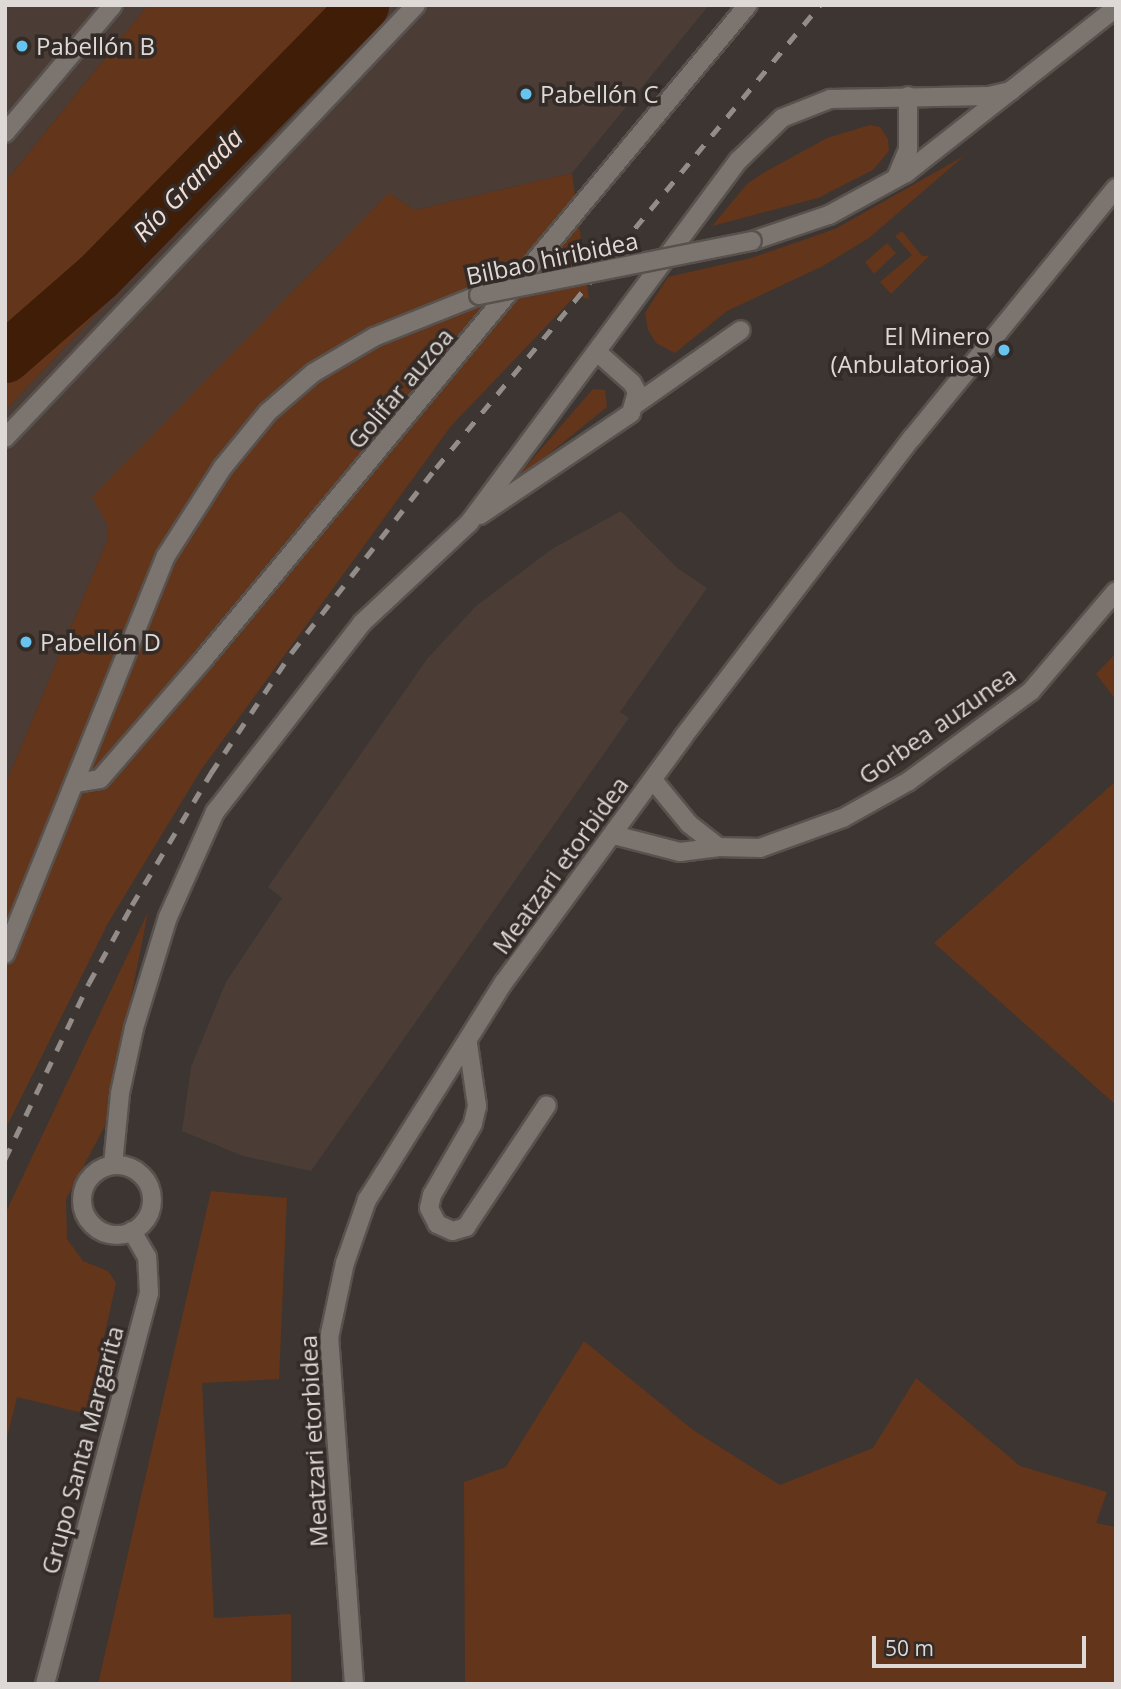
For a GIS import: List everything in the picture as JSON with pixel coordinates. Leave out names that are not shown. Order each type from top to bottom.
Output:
[{"type":"street","points":[[5,133],[113,5]]},
{"type":"street","points":[[5,438],[416,5]]},
{"type":"street","name":"Golifar auzoa","points":[[75,783],[100,779],[177,690],[748,5]]},
{"type":"street","name":"Bilbao hiribidea","points":[[5,954],[166,556],[223,467],[268,412],[313,373],[374,337],[479,295],[752,242],[829,215],[897,178],[1116,8]]},
{"type":"street","points":[[113,1165],[120,1093],[134,1028],[168,917],[215,812],[362,623],[443,551],[469,523],[739,160],[782,118],[830,99],[989,96],[1012,91]]},
{"type":"street","points":[[897,178],[908,150],[908,96]]},
{"type":"street","name":"Meatzari etorbidea","points":[[354,1684],[329,1338],[345,1263],[367,1200],[468,1045],[504,982],[653,780],[912,438],[1116,188]]},
{"type":"street","points":[[469,523],[631,414],[636,404],[741,330]]},
{"type":"street","points":[[597,352],[632,383],[636,404]]},
{"type":"street","name":"Gorbea auzunea","points":[[614,835],[680,852],[718,846],[760,848],[843,818],[909,781],[1031,691],[1116,591]]},
{"type":"street","points":[[653,780],[690,824],[718,846]]},
{"type":"street","points":[[468,1045],[475,1115],[432,1195],[429,1208],[437,1224],[453,1231],[466,1227],[547,1105]]},
{"type":"street","points":[[113,1165],[134,1169],[149,1185],[148,1216],[132,1231],[105,1232],[87,1218],[83,1207],[83,1196],[93,1175],[113,1165]]},
{"type":"street","name":"Grupo Santa Margarita","points":[[45,1684],[149,1293],[147,1257],[132,1231]]},
{"type":"shaded area","points":[[5,5],[148,5],[5,182]]},
{"type":"shaded area","points":[[148,5],[387,5],[5,411],[5,182]]},
{"type":"shaded area","points":[[387,5],[709,5],[572,173],[415,210],[389,193],[93,497],[108,526],[107,541],[5,785],[5,411]]},
{"type":"shaded area","points":[[870,125],[880,127],[888,139],[889,151],[873,170],[818,198],[712,226],[747,184],[763,173],[827,138]]},
{"type":"shaded area","points":[[964,156],[869,238],[823,266],[727,311],[675,353],[656,343],[648,330],[645,313],[668,277],[751,258],[835,229]]},
{"type":"shaded area","points":[[572,173],[589,299],[575,296],[451,426],[201,770],[108,923],[5,1130],[5,785],[107,541],[108,526],[92,497],[389,193],[415,210]]},
{"type":"shaded area","points":[[902,231],[922,256],[929,256],[891,294],[880,282],[912,255],[895,236]]},
{"type":"shaded area","points":[[887,243],[896,253],[874,274],[865,262]]},
{"type":"shaded area","points":[[593,389],[605,390],[607,407],[508,487]]},
{"type":"shaded area","points":[[621,511],[677,568],[707,588],[620,712],[629,718],[311,1171],[243,1156],[182,1131],[191,1067],[226,982],[282,898],[268,887],[427,659],[476,606],[552,549]]},
{"type":"shaded area","points":[[1116,653],[1116,700],[1096,674]]},
{"type":"shaded area","points":[[1116,781],[1116,1105],[934,943]]},
{"type":"shaded area","points":[[148,912],[106,1124],[66,1199],[67,1239],[83,1261],[108,1271],[116,1283],[87,1414],[17,1397],[5,1446],[5,1214]]},
{"type":"shaded area","points":[[211,1191],[287,1198],[279,1379],[202,1383],[214,1618],[291,1614],[291,1684],[98,1684]]},
{"type":"shaded area","points":[[584,1341],[693,1430],[780,1485],[873,1448],[916,1378],[1020,1466],[1107,1492],[1096,1523],[1116,1527],[1116,1684],[465,1684],[464,1482],[506,1467]]},
{"type":"waterway","name":"Río Granada","points":[[5,357],[98,276],[363,5]]},
{"type":"railway","points":[[5,1159],[89,983],[132,905],[211,773],[292,652],[436,468],[820,5]]},
{"type":"place","name":"Pabellón B","points":[[22,46]]},
{"type":"place","name":"Pabellón C","points":[[526,94]]},
{"type":"place","name":"El Minero (Anbulatorioa)","points":[[1004,350]]},
{"type":"place","name":"Pabellón D","points":[[26,642]]}]
